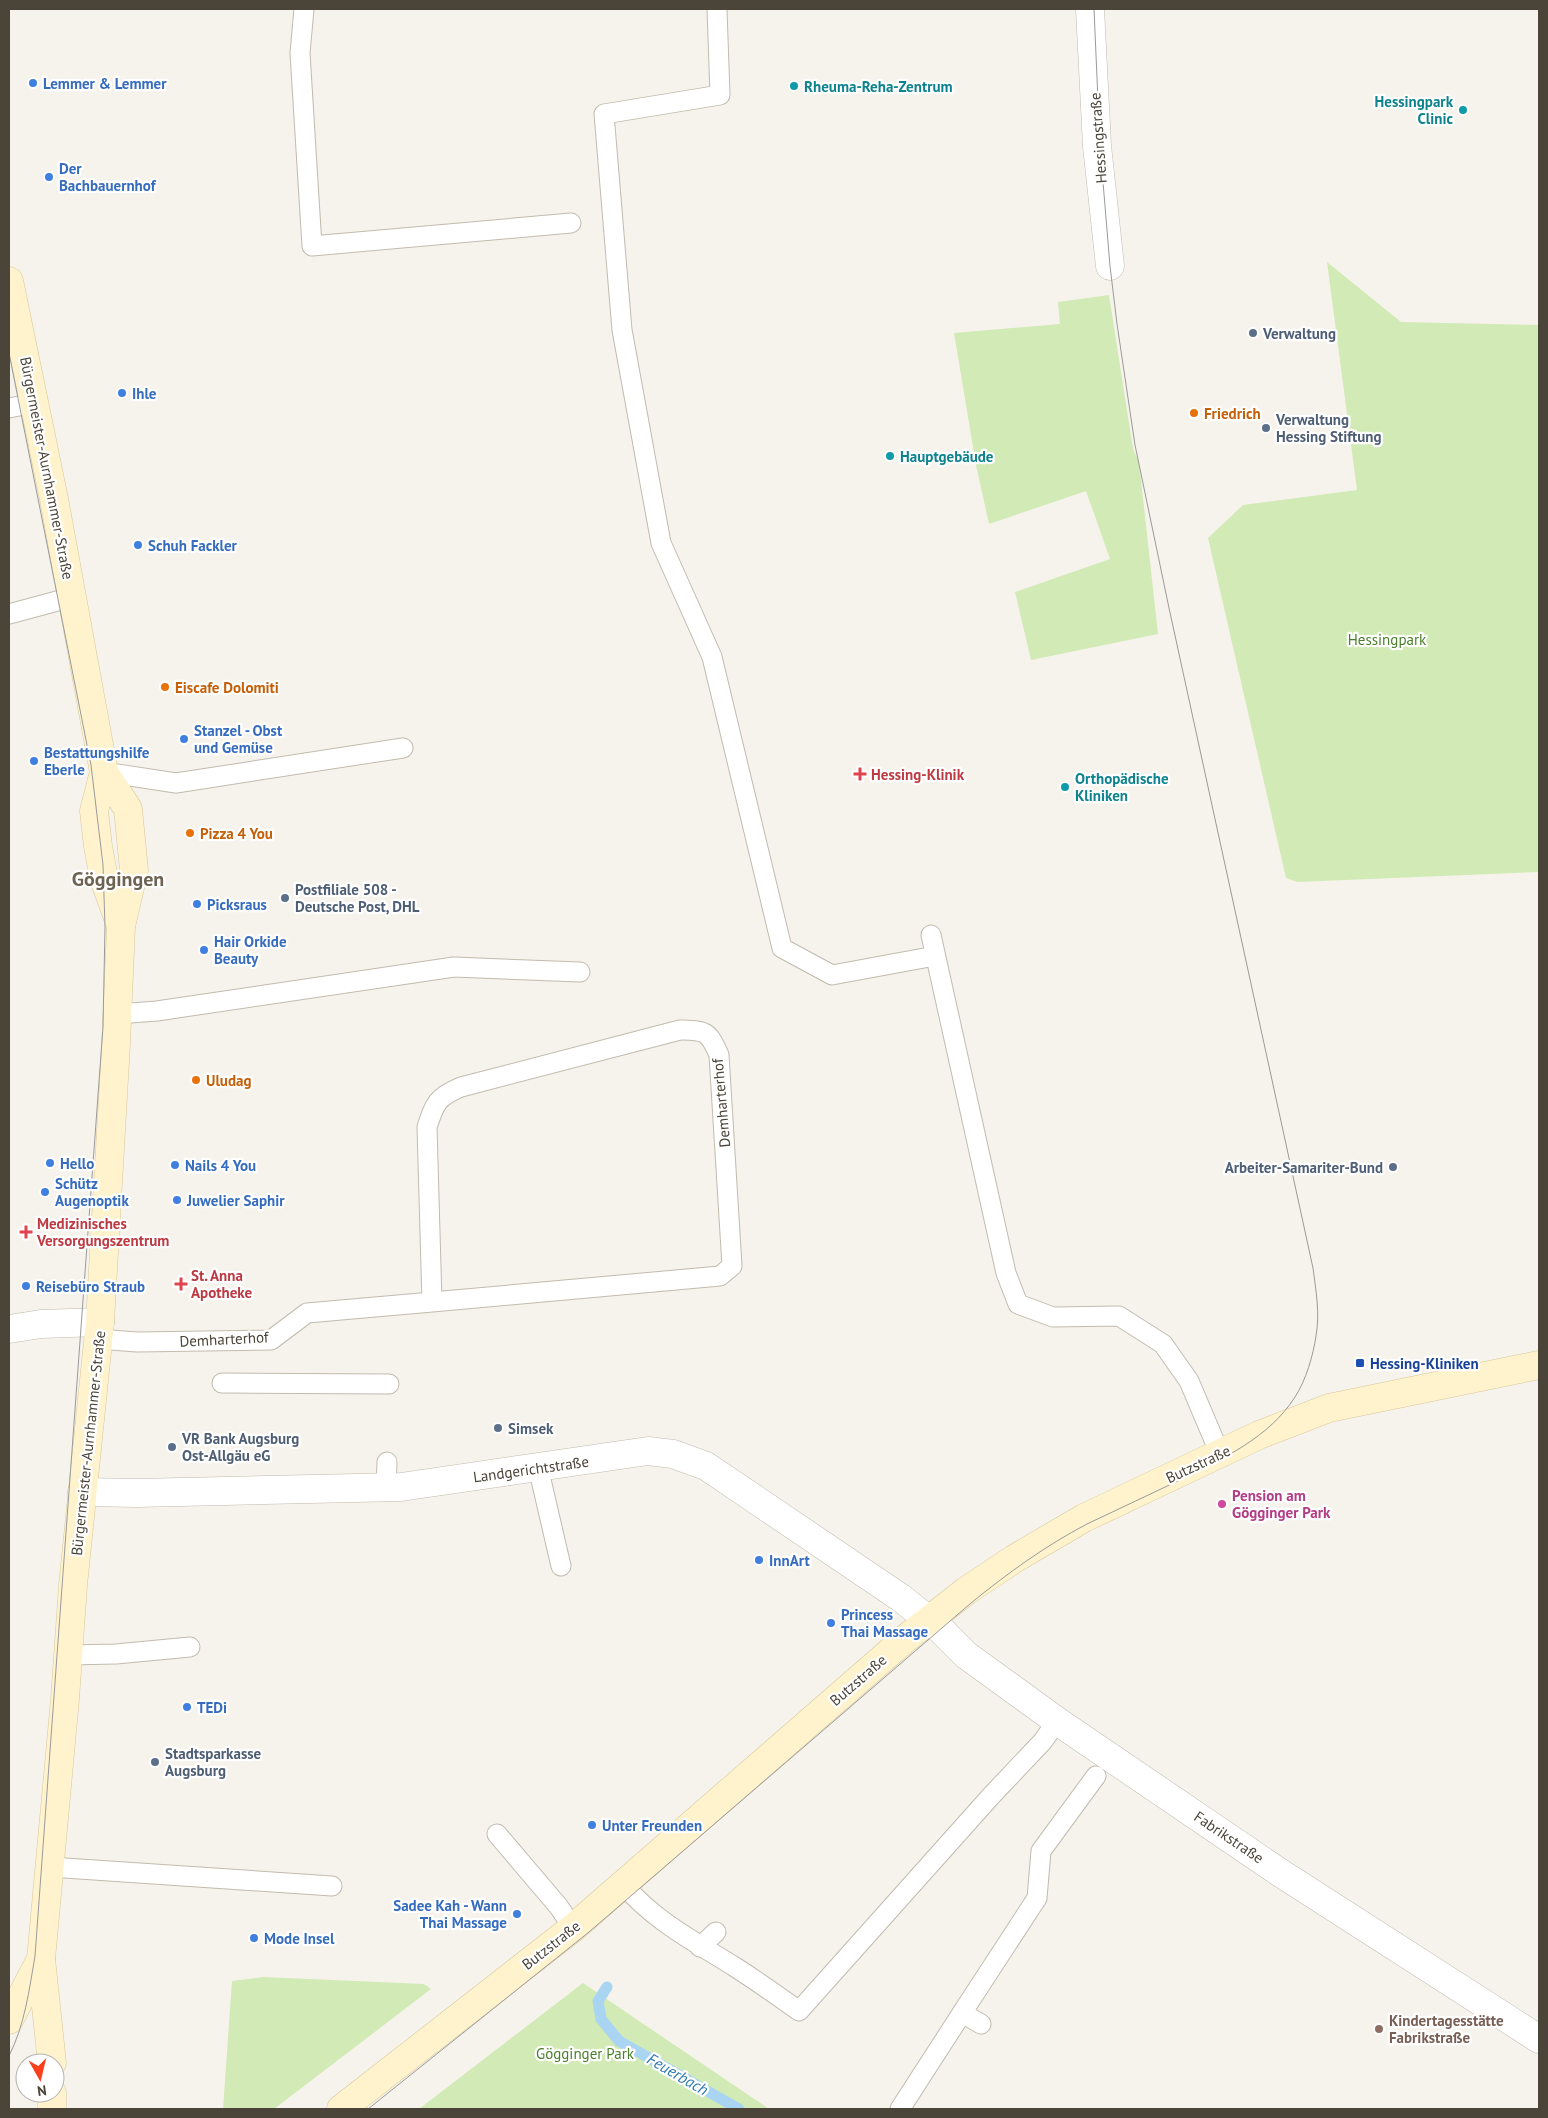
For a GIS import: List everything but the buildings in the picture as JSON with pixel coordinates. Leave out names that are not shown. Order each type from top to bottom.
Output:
[{"type":"street","name":"Hessingstraße","points":[[1090,9],[1097,146],[1110,266]]},
{"type":"street","name":"Bürgermeister-Aurnhammer-Straße","points":[[9,281],[22,405],[72,597],[104,772],[128,809],[134,870],[121,926],[99,1330],[82,1492],[41,1959],[51,2053]]},
{"type":"street","points":[[9,1329],[41,1324],[99,1330]]},
{"type":"street","name":"Butzstraße","points":[[341,2109],[573,1928],[905,1639],[966,1591],[1014,1559],[1084,1518],[1259,1435],[1329,1408],[1539,1365]]},
{"type":"street","name":"Landgerichtstraße","points":[[82,1492],[138,1493],[387,1475],[401,1487],[648,1451],[673,1454],[706,1466],[901,1598],[929,1620]]},
{"type":"street","name":"Fabrikstraße","points":[[929,1620],[966,1655],[1056,1721],[1280,1872],[1539,2039]]},
{"type":"street","name":"Bürgermeister-Aurnhammer-Straße","points":[[9,2020],[41,1959]]},
{"type":"lane","points":[[304,9],[300,53],[312,246],[571,223]]},
{"type":"lane","points":[[717,9],[720,95],[604,114],[622,330],[661,543],[712,657],[782,948],[832,975],[935,956]]},
{"type":"lane","name":"Bürgermeister-Aurnhammer-Straße","points":[[9,614],[72,597]]},
{"type":"lane","points":[[104,772],[176,783],[403,748]]},
{"type":"lane","points":[[931,935],[1006,1274],[1018,1304],[1053,1317],[1119,1316],[1163,1344],[1189,1381],[1220,1454]]},
{"type":"lane","points":[[117,1014],[157,1011],[454,968],[580,972]]},
{"type":"lane","name":"Demharterhof","points":[[99,1330],[137,1342],[272,1340],[308,1313],[432,1302],[720,1276],[732,1266],[719,1055],[712,1038],[702,1031],[680,1030],[461,1087],[443,1094],[433,1108],[427,1127],[432,1302]]},
{"type":"lane","points":[[222,1383],[389,1384]]},
{"type":"lane","points":[[538,1468],[562,1566]]},
{"type":"lane","points":[[69,1655],[116,1654],[190,1647]]},
{"type":"lane","points":[[624,1885],[642,1904],[700,1947],[736,1967],[799,2011],[991,1796],[1044,1741],[1056,1721]]},
{"type":"lane","points":[[900,2109],[1037,1898],[1041,1851],[1096,1776]]},
{"type":"lane","points":[[497,1834],[558,1907],[573,1928]]},
{"type":"lane","points":[[50,1867],[332,1886]]},
{"type":"lane","points":[[700,1947],[716,1932]]},
{"type":"lane","points":[[962,2013],[981,2024]]},
{"type":"green space","name":"Hessingpark","points":[[1327,262],[1401,322],[1539,325],[1539,872],[1297,882],[1286,878],[1208,538],[1243,505],[1357,490]]},
{"type":"green space","points":[[1109,295],[1133,449],[1139,462],[1158,634],[1031,660],[1015,592],[1110,559],[1086,491],[989,524],[976,465],[954,333],[1060,324],[1058,302]]},
{"type":"green space","points":[[263,1977],[424,1984],[431,1989],[274,2109],[223,2109],[232,1981]]},
{"type":"green space","name":"Gögginger Park","points":[[583,1983],[769,2109],[419,2109]]},
{"type":"waterway","name":"Feuerbach","points":[[607,1987],[598,2001],[601,2019],[619,2041],[739,2109]]},
{"type":"tram line","points":[[368,2109],[589,1932],[971,1603],[1027,1560],[1071,1532],[1196,1472],[1244,1446],[1272,1424],[1284,1411],[1299,1390],[1308,1368],[1315,1344],[1318,1319],[1313,1268],[1135,445],[1110,266],[1100,146],[1094,9]]},
{"type":"tram line","points":[[9,353],[91,765],[103,865],[105,927],[103,1027],[35,1956],[23,2020],[9,2056]]},
{"type":"place","name":"Lemmer & Lemmer","points":[[33,83]]},
{"type":"place","name":"Rheuma-Reha-Zentrum","points":[[794,86]]},
{"type":"place","name":"Hessingpark Clinic","points":[[1463,110]]},
{"type":"place","name":"Der Bachbauernhof","points":[[49,177]]},
{"type":"place","name":"Verwaltung","points":[[1253,333]]},
{"type":"place","name":"Ihle","points":[[122,393]]},
{"type":"place","name":"Friedrich","points":[[1194,413]]},
{"type":"place","name":"Verwaltung Hessing Stiftung","points":[[1266,428]]},
{"type":"place","name":"Hauptgebäude","points":[[890,456]]},
{"type":"place","name":"Schuh Fackler","points":[[138,545]]},
{"type":"place","name":"Eiscafe Dolomiti","points":[[165,687]]},
{"type":"place","name":"Stanzel - Obst und Gemüse","points":[[184,739]]},
{"type":"place","name":"Bestattungshilfe Eberle","points":[[34,761]]},
{"type":"place","name":"Hessing-Klinik","points":[[860,774]]},
{"type":"place","name":"Orthopädische Kliniken","points":[[1065,787]]},
{"type":"place","name":"Pizza 4 You","points":[[190,833]]},
{"type":"place","name":"Postfiliale 508 - Deutsche Post, DHL","points":[[285,898]]},
{"type":"place","name":"Picksraus","points":[[197,904]]},
{"type":"place","name":"Hair Orkide Beauty","points":[[204,950]]},
{"type":"place","name":"Uludag","points":[[196,1080]]},
{"type":"place","name":"Hello","points":[[50,1163]]},
{"type":"place","name":"Nails 4 You","points":[[175,1165]]},
{"type":"place","name":"Arbeiter-Samariter-Bund","points":[[1393,1167]]},
{"type":"place","name":"Schütz Augenoptik","points":[[45,1192]]},
{"type":"place","name":"Juwelier Saphir","points":[[177,1200]]},
{"type":"place","name":"Medizinisches Versorgungszentrum","points":[[26,1232]]},
{"type":"place","name":"St. Anna Apotheke","points":[[181,1284]]},
{"type":"place","name":"Reisebüro Straub","points":[[26,1286]]},
{"type":"place","name":"Hessing-Kliniken","points":[[1360,1363]]},
{"type":"place","name":"Simsek","points":[[498,1428]]},
{"type":"place","name":"VR Bank Augsburg Ost-Allgäu eG","points":[[172,1447]]},
{"type":"place","name":"Pension am Gögginger Park","points":[[1222,1504]]},
{"type":"place","name":"InnArt","points":[[759,1560]]},
{"type":"place","name":"Princess Thai Massage","points":[[831,1623]]},
{"type":"place","name":"TEDi","points":[[187,1707]]},
{"type":"place","name":"Stadtsparkasse Augsburg","points":[[155,1762]]},
{"type":"place","name":"Unter Freunden","points":[[592,1825]]},
{"type":"place","name":"Sadee Kah - Wann Thai Massage","points":[[517,1914]]},
{"type":"place","name":"Mode Insel","points":[[254,1938]]},
{"type":"place","name":"Kindertagesstätte Fabrikstraße","points":[[1379,2029]]},
{"type":"district","name":"Göggingen","points":[[118,879]]}]
